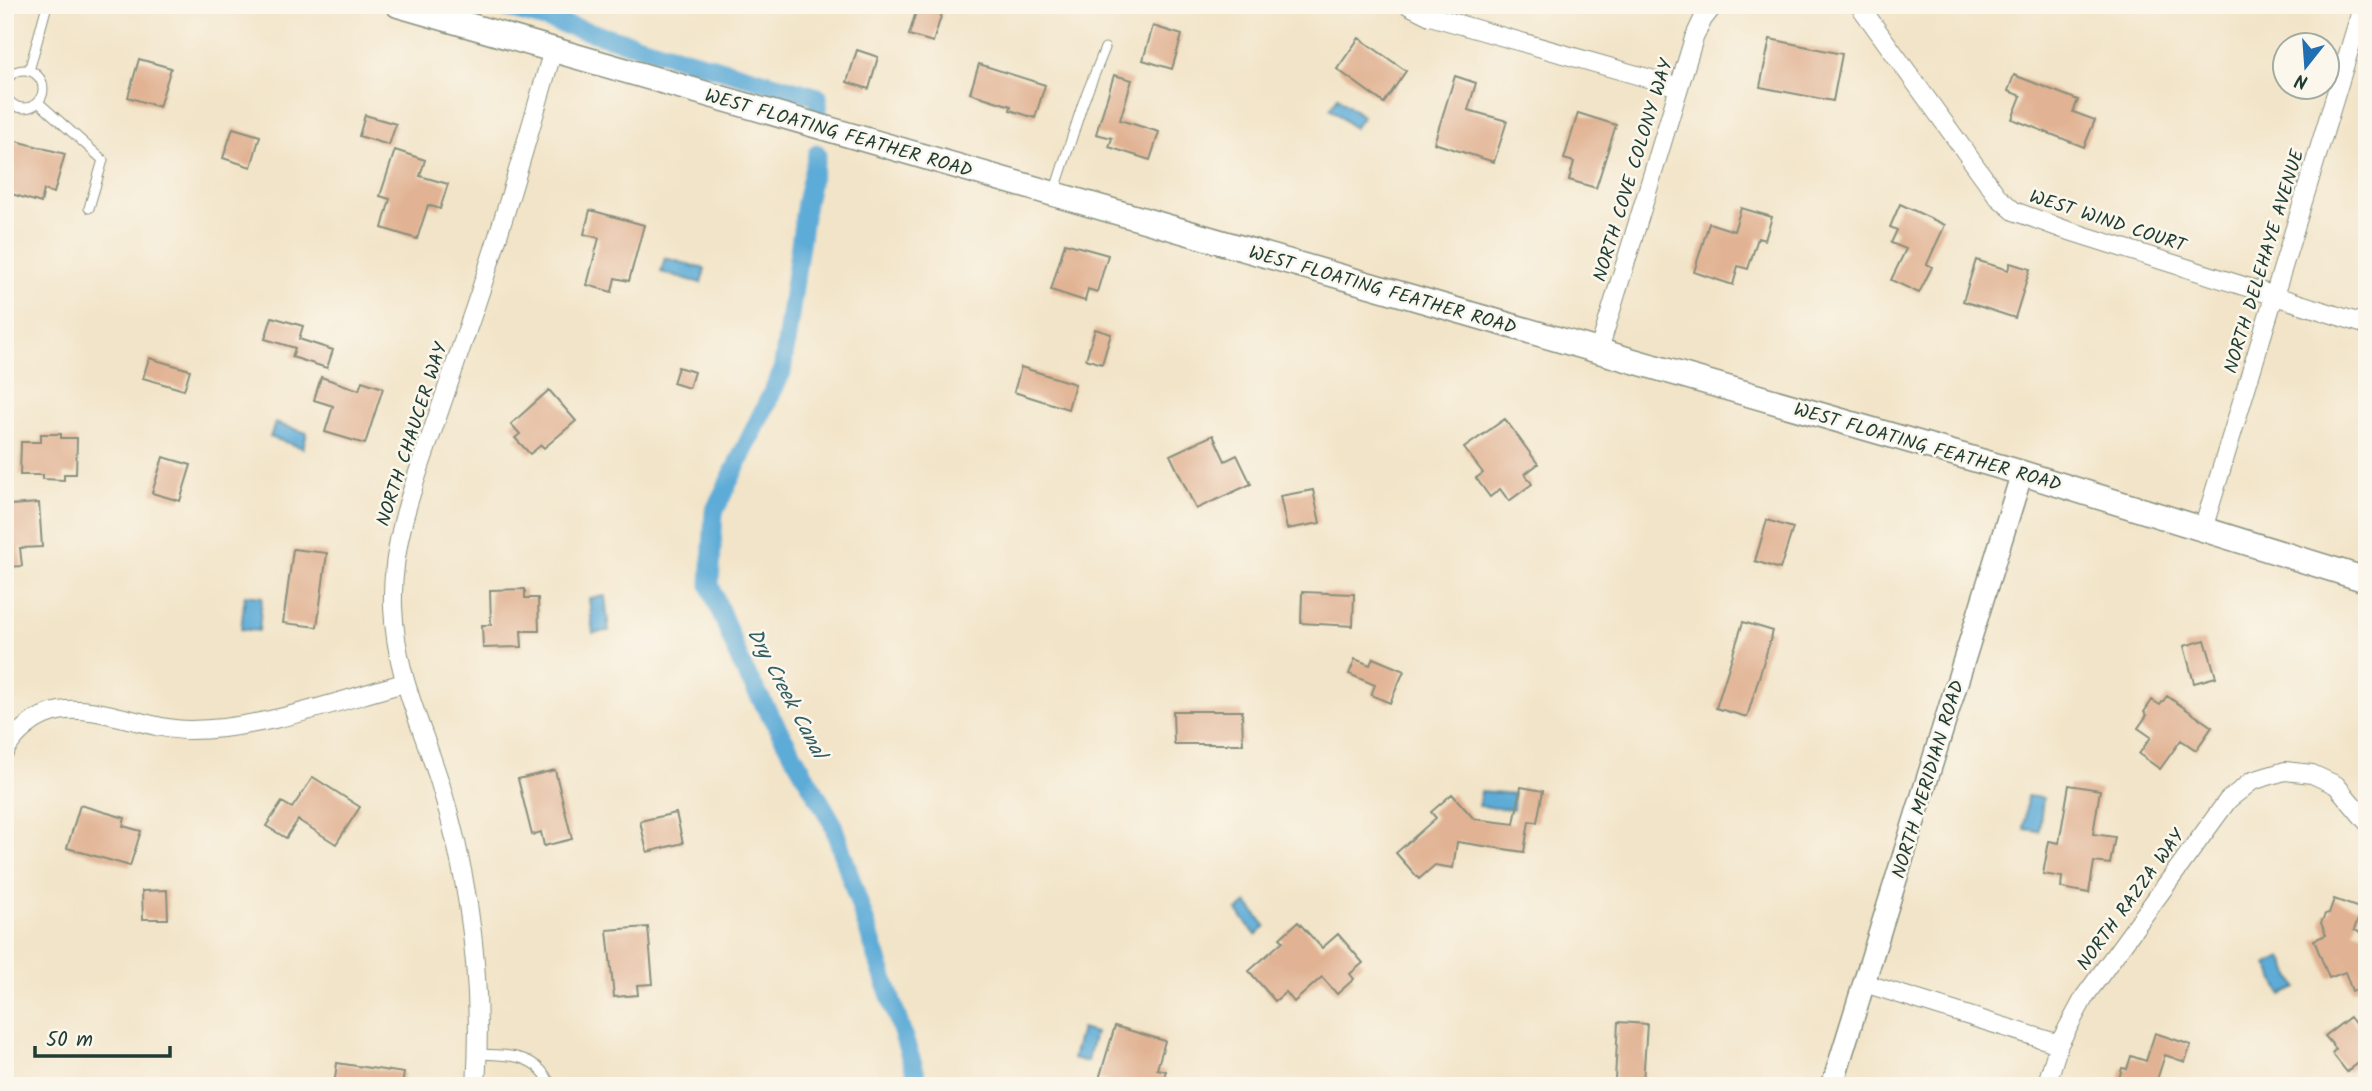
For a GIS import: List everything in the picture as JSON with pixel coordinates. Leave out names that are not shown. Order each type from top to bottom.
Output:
[{"type":"main road","name":"WEST FLOATING FEATHER ROAD","points":[[398,5],[2022,473],[2367,580]]},
{"type":"street","points":[[1408,5],[1430,16],[1679,87]]},
{"type":"street","name":"NORTH COVE COLONY WAY","points":[[1599,350],[1694,38],[1703,19],[1714,5]]},
{"type":"street","name":"WEST WIND COURT","points":[[1859,5],[1998,197],[2014,211],[2367,325]]},
{"type":"street","name":"NORTH DELEHAYE AVENUE","points":[[2203,529],[2363,5]]},
{"type":"street","name":"NORTH CHAUCER WAY","points":[[476,1086],[477,978],[469,907],[439,781],[404,683],[393,605],[394,579],[401,526],[408,501],[495,249],[553,50]]},
{"type":"street","name":"NORTH MERIDIAN ROAD","points":[[1832,1086],[2022,473]]},
{"type":"street","points":[[5,751],[31,722],[55,711],[82,708],[161,728],[214,729],[259,722],[404,683]]},
{"type":"street","name":"NORTH RAZZA WAY","points":[[2046,1086],[2059,1044],[2085,996],[2228,800],[2252,781],[2285,771],[2312,774],[2336,785],[2367,822]]},
{"type":"street","points":[[1864,983],[2059,1044]]},
{"type":"lane","points":[[30,71],[47,5]]},
{"type":"lane","points":[[1054,194],[1083,103],[1105,48]]},
{"type":"lane","points":[[18,71],[30,71],[40,78],[43,84],[42,97],[38,102],[27,108],[20,108],[10,102],[6,85],[8,79],[18,71]]},
{"type":"lane","points":[[38,102],[103,160],[89,208]]},
{"type":"lane","points":[[478,1054],[509,1055],[536,1063],[547,1074],[551,1086]]},
{"type":"water","points":[[1338,97],[1363,117],[1354,128],[1330,108]]},
{"type":"water","points":[[665,258],[705,269],[701,283],[661,272]]},
{"type":"water","points":[[275,423],[307,433],[303,448],[270,437]]},
{"type":"water","points":[[245,595],[262,597],[259,631],[241,629]]},
{"type":"water","points":[[605,596],[609,631],[593,633],[589,598]]},
{"type":"water","points":[[1481,791],[1514,794],[1513,810],[1479,806]]},
{"type":"water","points":[[2027,796],[2043,798],[2039,831],[2024,829]]},
{"type":"water","points":[[1247,903],[1266,927],[1256,935],[1237,911]]},
{"type":"water","points":[[2282,957],[2297,988],[2282,995],[2267,964]]},
{"type":"water","points":[[1081,1029],[1095,1033],[1087,1062],[1073,1058]]},
{"type":"building","points":[[918,5],[943,10],[933,42],[909,35]]},
{"type":"building","points":[[1153,26],[1182,35],[1172,69],[1143,60]]},
{"type":"building","points":[[1359,38],[1406,71],[1384,103],[1337,69]]},
{"type":"building","points":[[1770,39],[1842,54],[1833,101],[1760,87]]},
{"type":"building","points":[[857,50],[878,57],[869,89],[847,82]]},
{"type":"building","points":[[139,59],[171,68],[159,107],[128,97]]},
{"type":"building","points":[[979,64],[1045,85],[1035,118],[1010,110],[1011,106],[970,93]]},
{"type":"building","points":[[1114,75],[1132,80],[1120,120],[1159,132],[1150,160],[1109,147],[1112,138],[1096,134]]},
{"type":"building","points":[[2014,75],[2078,100],[2073,112],[2095,120],[2084,147],[2012,119],[2021,96],[2008,91]]},
{"type":"building","points":[[1455,76],[1476,83],[1468,110],[1507,121],[1494,162],[1434,143]]},
{"type":"building","points":[[1578,113],[1616,125],[1596,188],[1569,180],[1574,162],[1564,159]]},
{"type":"building","points":[[365,115],[396,124],[389,145],[359,136]]},
{"type":"building","points":[[233,128],[260,136],[251,167],[223,158]]},
{"type":"building","points":[[5,138],[65,154],[54,193],[44,190],[41,203],[5,192]]},
{"type":"building","points":[[395,150],[425,160],[420,176],[448,184],[440,209],[428,205],[417,239],[382,228],[390,199],[380,196]]},
{"type":"building","points":[[1900,204],[1945,225],[1927,264],[1932,267],[1919,293],[1891,280],[1906,249],[1891,243],[1897,230],[1890,227]]},
{"type":"building","points":[[1741,208],[1772,217],[1765,240],[1758,238],[1748,269],[1738,266],[1733,285],[1694,272],[1709,223],[1734,231]]},
{"type":"building","points":[[590,210],[644,225],[629,281],[615,278],[612,292],[587,285],[599,238],[584,234]]},
{"type":"building","points":[[1065,243],[1108,255],[1097,292],[1088,289],[1085,301],[1051,290]]},
{"type":"building","points":[[1976,260],[2008,270],[2010,263],[2030,269],[2015,318],[1963,301]]},
{"type":"building","points":[[272,317],[303,326],[299,339],[333,350],[327,368],[292,357],[295,348],[265,339]]},
{"type":"building","points":[[1095,329],[1111,334],[1102,364],[1086,359]]},
{"type":"building","points":[[149,358],[190,370],[184,390],[143,378]]},
{"type":"building","points":[[678,367],[694,372],[689,388],[673,383]]},
{"type":"building","points":[[1021,367],[1075,384],[1068,409],[1014,392]]},
{"type":"building","points":[[321,377],[359,390],[362,381],[383,388],[365,444],[325,432],[333,406],[314,400]]},
{"type":"building","points":[[549,390],[576,421],[544,448],[541,445],[530,454],[515,438],[520,434],[511,424]]},
{"type":"building","points":[[1505,419],[1538,464],[1525,474],[1532,484],[1509,501],[1500,489],[1490,497],[1476,478],[1483,473],[1464,448]]},
{"type":"building","points":[[41,434],[61,434],[61,438],[77,438],[76,474],[64,474],[64,480],[43,479],[43,475],[20,475],[21,442],[41,442]]},
{"type":"building","points":[[1213,435],[1225,461],[1237,455],[1251,484],[1196,509],[1170,455]]},
{"type":"building","points":[[163,457],[191,465],[180,501],[152,493]]},
{"type":"building","points":[[1313,490],[1320,523],[1287,529],[1280,496]]},
{"type":"building","points":[[39,503],[42,547],[20,548],[22,566],[5,567],[5,529],[11,529],[9,505]]},
{"type":"building","points":[[1767,520],[1793,528],[1780,569],[1755,561]]},
{"type":"building","points":[[293,549],[327,553],[317,627],[283,623]]},
{"type":"building","points":[[525,589],[525,598],[538,598],[539,631],[521,631],[522,647],[483,648],[482,625],[491,625],[490,590]]},
{"type":"building","points":[[1302,592],[1354,594],[1353,626],[1301,623]]},
{"type":"building","points":[[1743,622],[1773,631],[1747,717],[1716,708]]},
{"type":"building","points":[[2205,640],[2216,677],[2194,683],[2184,646]]},
{"type":"building","points":[[1373,658],[1404,671],[1390,703],[1371,695],[1375,685],[1349,674],[1355,659],[1370,665]]},
{"type":"building","points":[[2167,696],[2212,727],[2196,750],[2181,740],[2160,769],[2139,754],[2151,737],[2138,728],[2147,715],[2144,712],[2152,700],[2160,705]]},
{"type":"building","points":[[1173,711],[1242,711],[1243,744],[1174,744]]},
{"type":"building","points":[[555,770],[572,839],[544,846],[541,832],[532,835],[518,779]]},
{"type":"building","points":[[313,777],[360,807],[336,844],[298,820],[286,838],[266,826],[282,802],[292,808]]},
{"type":"building","points":[[2069,785],[2100,790],[2093,834],[2115,837],[2110,864],[2094,862],[2089,893],[2061,888],[2062,877],[2043,874],[2049,841],[2059,843]]},
{"type":"building","points":[[1521,787],[1543,791],[1537,822],[1529,821],[1524,852],[1457,842],[1453,868],[1435,865],[1419,879],[1396,853],[1436,818],[1431,812],[1452,794],[1474,819],[1514,824]]},
{"type":"building","points":[[80,805],[125,818],[123,826],[141,831],[130,866],[67,848]]},
{"type":"building","points":[[676,813],[683,843],[647,852],[640,821]]},
{"type":"building","points":[[167,890],[168,919],[143,919],[142,891]]},
{"type":"building","points":[[2334,899],[2362,909],[2354,930],[2367,935],[2367,985],[2352,991],[2345,972],[2329,978],[2314,940],[2326,935],[2321,923],[2325,914],[2329,913]]},
{"type":"building","points":[[1298,922],[1322,948],[1338,934],[1363,963],[1350,974],[1354,979],[1337,994],[1322,977],[1294,1002],[1286,992],[1275,1001],[1249,971],[1283,941],[1280,938]]},
{"type":"building","points":[[648,927],[653,984],[637,985],[638,995],[614,997],[607,930]]},
{"type":"building","points":[[2350,1017],[2359,1029],[2367,1023],[2367,1056],[2347,1072],[2332,1053],[2336,1049],[2325,1036]]},
{"type":"building","points":[[1618,1022],[1647,1024],[1643,1082],[1615,1080]]},
{"type":"building","points":[[1115,1026],[1165,1041],[1157,1069],[1166,1071],[1161,1086],[1108,1086],[1109,1082],[1099,1079]]},
{"type":"building","points":[[2155,1033],[2191,1045],[2185,1062],[2165,1055],[2155,1086],[2117,1086],[2122,1068],[2127,1069],[2131,1056],[2146,1061]]},
{"type":"building","points":[[337,1063],[404,1073],[402,1086],[334,1086]]},
{"type":"waterway","name":"Dry Creek Canal","points":[[496,5],[818,97],[818,111]]},
{"type":"waterway","name":"Dry Creek Canal","points":[[817,154],[806,202],[782,372],[714,512],[710,585],[743,668],[832,822],[920,1086]]}]
